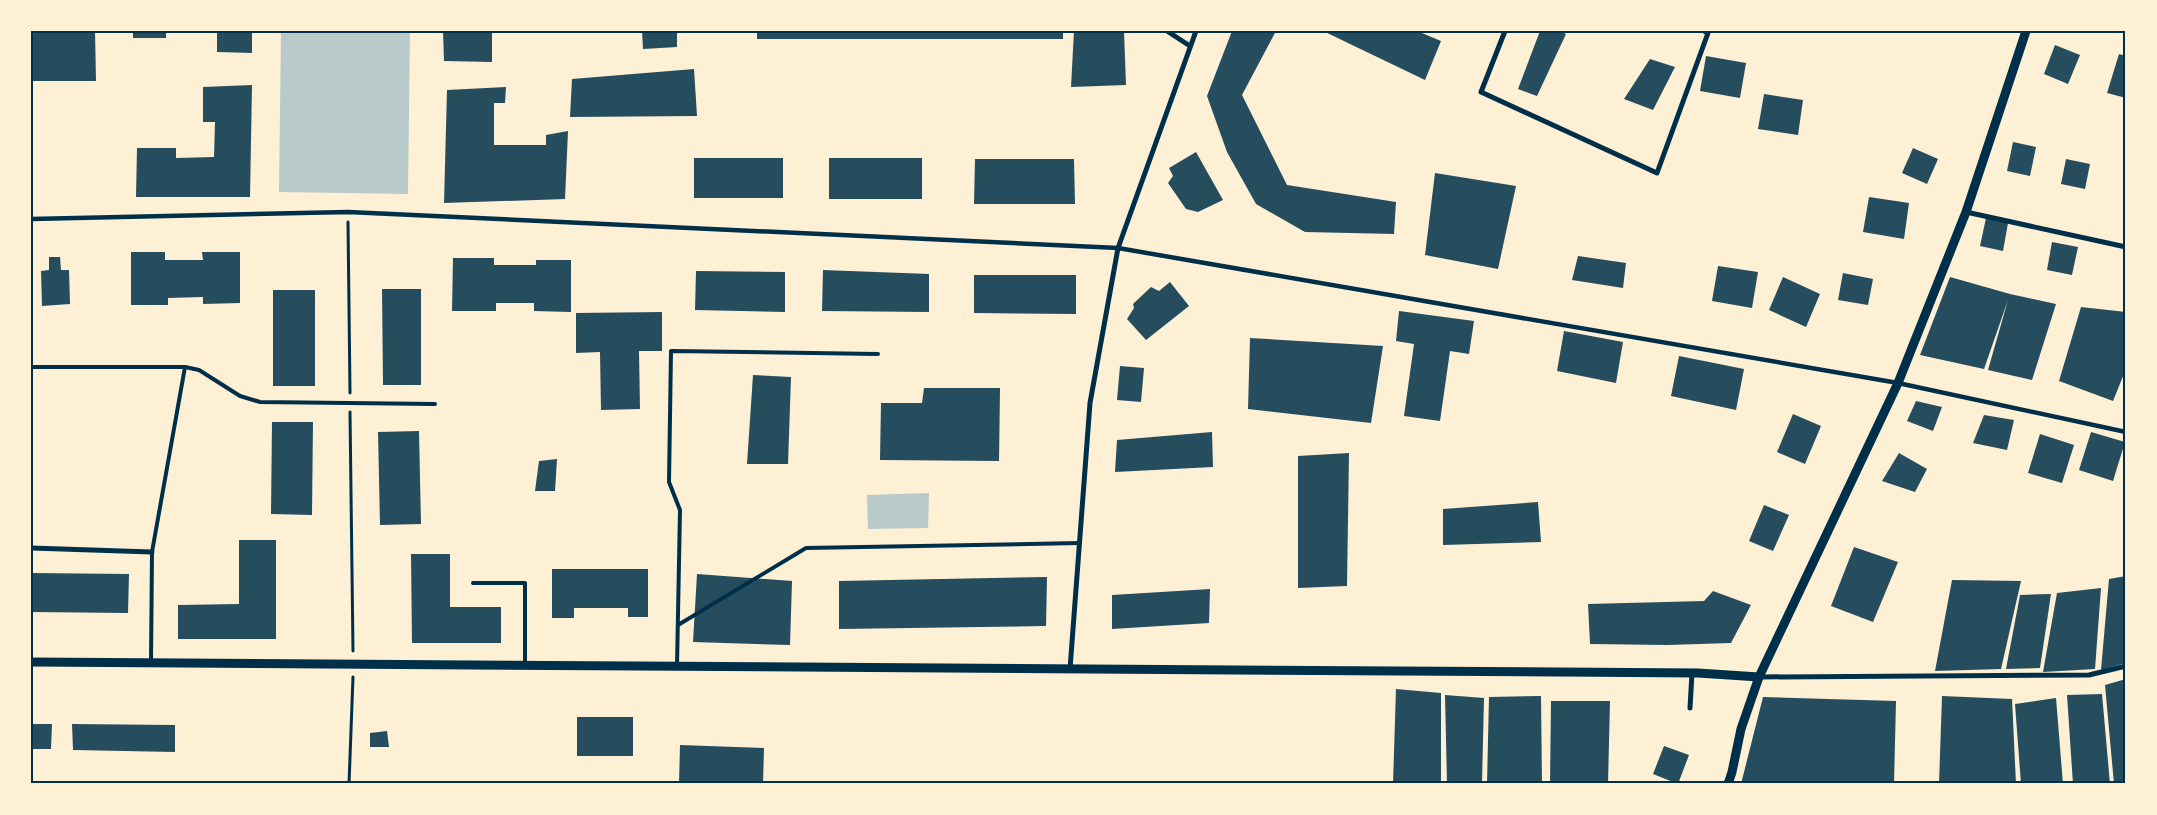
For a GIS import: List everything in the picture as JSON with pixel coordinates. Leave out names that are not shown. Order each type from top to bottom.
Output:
[{"type":"street","points":[[1167,31],[1190,46]]},
{"type":"street","points":[[1070,670],[1090,403],[1118,248],[1196,31]]},
{"type":"street","points":[[1505,31],[1481,92],[1657,173],[1708,33],[1704,31]]},
{"type":"street","points":[[1728,784],[1741,729],[1759,677],[1898,383],[1966,212],[2026,31]]},
{"type":"street","points":[[31,219],[348,212],[1118,248],[1898,383],[2126,432]]},
{"type":"street","points":[[1966,212],[2126,247]]},
{"type":"street","points":[[31,548],[152,552]]},
{"type":"street","points":[[31,662],[1692,673],[1759,677],[2089,675],[2126,666]]},
{"type":"street","points":[[1690,708],[1692,673]]},
{"type":"lane","points":[[677,666],[680,510],[669,482],[671,351],[878,354]]},
{"type":"lane","points":[[31,367],[185,367],[199,370],[240,396],[260,402],[435,404]]},
{"type":"lane","points":[[151,662],[152,552],[185,367]]},
{"type":"lane","points":[[678,625],[806,548],[1080,543]]},
{"type":"lane","points":[[473,583],[525,583],[525,665]]},
{"type":"path","points":[[348,212],[353,663],[349,784]]},
{"type":"shaded area","points":[[281,31],[410,31],[408,194],[279,192]]},
{"type":"shaded area","points":[[929,493],[928,528],[868,529],[867,495]]},
{"type":"building","points":[[31,31],[95,31],[96,81],[31,81]]},
{"type":"building","points":[[133,31],[166,31],[166,38],[133,38]]},
{"type":"building","points":[[217,31],[252,31],[252,53],[217,52]]},
{"type":"building","points":[[443,31],[492,31],[492,62],[444,61]]},
{"type":"building","points":[[642,31],[677,31],[677,47],[643,49]]},
{"type":"building","points":[[757,31],[1063,31],[1063,39],[757,39]]},
{"type":"building","points":[[1074,31],[1124,31],[1126,85],[1071,87]]},
{"type":"building","points":[[1232,31],[1276,31],[1242,95],[1287,185],[1396,202],[1394,234],[1305,232],[1256,204],[1227,152],[1207,96]]},
{"type":"building","points":[[1323,31],[1417,31],[1441,41],[1425,80]]},
{"type":"building","points":[[1540,31],[1559,31],[1566,34],[1537,96],[1518,89]]},
{"type":"building","points":[[2055,45],[2080,55],[2068,84],[2044,74]]},
{"type":"building","points":[[2119,54],[2126,56],[2126,98],[2107,93]]},
{"type":"building","points":[[1706,56],[1746,63],[1740,98],[1700,91]]},
{"type":"building","points":[[1650,59],[1675,67],[1653,110],[1624,99]]},
{"type":"building","points":[[694,69],[697,116],[570,117],[572,79]]},
{"type":"building","points":[[252,85],[250,197],[136,197],[137,148],[176,148],[176,158],[214,157],[215,122],[203,122],[203,87]]},
{"type":"building","points":[[506,87],[505,103],[494,103],[494,145],[546,145],[546,135],[568,131],[565,199],[444,203],[447,90]]},
{"type":"building","points":[[1764,94],[1803,100],[1798,135],[1758,129]]},
{"type":"building","points":[[2013,142],[2036,147],[2030,176],[2007,171]]},
{"type":"building","points":[[1913,148],[1938,159],[1927,184],[1902,173]]},
{"type":"building","points":[[1196,152],[1223,200],[1198,212],[1186,209],[1168,183],[1173,176],[1169,168]]},
{"type":"building","points":[[694,158],[783,158],[783,198],[694,198]]},
{"type":"building","points":[[829,158],[922,158],[922,199],[829,199]]},
{"type":"building","points":[[975,159],[1074,159],[1075,204],[974,204]]},
{"type":"building","points":[[2066,159],[2090,164],[2085,189],[2061,184]]},
{"type":"building","points":[[1435,173],[1516,186],[1498,269],[1425,255]]},
{"type":"building","points":[[1869,197],[1909,203],[1904,239],[1863,232]]},
{"type":"building","points":[[1986,218],[2008,223],[2003,251],[1980,246]]},
{"type":"building","points":[[2052,242],[2078,247],[2072,275],[2047,270]]},
{"type":"building","points":[[131,252],[165,252],[165,260],[203,260],[202,252],[240,252],[240,303],[203,304],[203,297],[168,298],[168,305],[131,305]]},
{"type":"building","points":[[1578,256],[1626,263],[1623,288],[1572,280]]},
{"type":"building","points":[[49,257],[60,257],[61,270],[69,270],[70,304],[42,306],[41,271],[49,270]]},
{"type":"building","points":[[453,258],[494,258],[494,265],[536,265],[536,260],[571,260],[571,312],[534,311],[534,303],[496,303],[496,311],[452,311]]},
{"type":"building","points":[[1718,266],[1758,272],[1752,308],[1712,301]]},
{"type":"building","points":[[823,270],[929,274],[929,312],[822,311]]},
{"type":"building","points":[[696,271],[785,272],[785,312],[695,310]]},
{"type":"building","points":[[1843,273],[1873,279],[1868,305],[1838,300]]},
{"type":"building","points":[[974,275],[1076,275],[1076,314],[974,313]]},
{"type":"building","points":[[1783,277],[1820,294],[1806,327],[1769,310]]},
{"type":"building","points":[[1950,277],[2010,294],[2056,304],[2032,380],[1988,370],[2008,300],[1984,369],[1920,355]]},
{"type":"building","points":[[1170,282],[1189,306],[1146,340],[1127,319],[1134,308],[1133,304],[1151,287],[1159,291]]},
{"type":"building","points":[[382,289],[421,289],[421,385],[383,385]]},
{"type":"building","points":[[273,290],[315,290],[315,386],[273,386]]},
{"type":"building","points":[[2081,307],[2126,312],[2126,369],[2113,401],[2059,381]]},
{"type":"building","points":[[1399,311],[1474,321],[1469,354],[1450,351],[1440,421],[1404,416],[1414,344],[1396,341]]},
{"type":"building","points":[[662,312],[662,351],[639,351],[640,409],[601,410],[600,352],[576,353],[576,313]]},
{"type":"building","points":[[1564,331],[1623,342],[1616,383],[1557,371]]},
{"type":"building","points":[[1250,338],[1383,346],[1371,423],[1248,409]]},
{"type":"building","points":[[1679,356],[1744,369],[1736,410],[1671,396]]},
{"type":"building","points":[[1120,366],[1144,368],[1141,402],[1117,400]]},
{"type":"building","points":[[753,375],[791,377],[788,464],[747,464]]},
{"type":"building","points":[[924,388],[1000,388],[999,461],[880,460],[881,403],[922,403]]},
{"type":"building","points":[[1916,401],[1942,407],[1933,431],[1907,421]]},
{"type":"building","points":[[1793,414],[1821,426],[1805,464],[1777,452]]},
{"type":"building","points":[[1984,415],[2014,420],[2007,450],[1973,443]]},
{"type":"building","points":[[272,422],[313,422],[312,515],[271,514]]},
{"type":"building","points":[[419,431],[421,524],[380,525],[378,432]]},
{"type":"building","points":[[1212,432],[1213,467],[1115,472],[1117,440]]},
{"type":"building","points":[[2091,432],[2125,442],[2113,481],[2079,470]]},
{"type":"building","points":[[2040,434],[2074,445],[2062,483],[2028,473]]},
{"type":"building","points":[[1349,453],[1347,586],[1298,588],[1298,456]]},
{"type":"building","points":[[1899,453],[1927,469],[1915,492],[1882,481]]},
{"type":"building","points":[[557,459],[555,491],[535,491],[539,461]]},
{"type":"building","points":[[1538,502],[1541,542],[1443,545],[1443,509]]},
{"type":"building","points":[[1764,505],[1789,515],[1773,551],[1749,541]]},
{"type":"building","points":[[239,540],[276,540],[276,639],[178,639],[178,605],[239,604]]},
{"type":"building","points":[[1854,547],[1898,562],[1873,622],[1831,606]]},
{"type":"building","points":[[411,554],[450,554],[450,607],[501,607],[501,643],[412,643]]},
{"type":"building","points":[[552,569],[648,569],[648,617],[628,617],[628,608],[574,608],[574,618],[552,618]]},
{"type":"building","points":[[31,573],[129,574],[128,613],[31,612]]},
{"type":"building","points":[[697,574],[792,581],[790,645],[693,642]]},
{"type":"building","points":[[2126,576],[2126,663],[2101,670],[2109,579]]},
{"type":"building","points":[[1047,577],[1046,626],[839,629],[839,581]]},
{"type":"building","points":[[1952,580],[2021,581],[2001,669],[1935,671]]},
{"type":"building","points":[[2101,588],[2095,669],[2043,672],[2057,593]]},
{"type":"building","points":[[1210,589],[1209,623],[1112,629],[1112,595]]},
{"type":"building","points":[[1713,591],[1751,605],[1731,643],[1667,645],[1590,644],[1588,604],[1704,601]]},
{"type":"building","points":[[2051,594],[2040,668],[2006,669],[2020,595]]},
{"type":"building","points":[[2126,679],[2126,784],[2114,784],[2105,685]]},
{"type":"building","points":[[1396,689],[1441,693],[1441,784],[1393,784]]},
{"type":"building","points":[[2102,694],[2110,784],[2073,784],[2067,695]]},
{"type":"building","points":[[1445,695],[1484,698],[1482,784],[1447,784]]},
{"type":"building","points":[[1541,696],[1542,784],[1487,784],[1489,697]]},
{"type":"building","points":[[1942,696],[2012,699],[2016,784],[1939,784]]},
{"type":"building","points":[[1763,697],[1896,701],[1894,784],[1741,784]]},
{"type":"building","points":[[2056,698],[2063,784],[2021,784],[2015,704]]},
{"type":"building","points":[[1551,701],[1610,701],[1608,784],[1550,784]]},
{"type":"building","points":[[577,717],[633,717],[633,756],[577,756]]},
{"type":"building","points":[[31,724],[52,724],[51,749],[31,749]]},
{"type":"building","points":[[72,724],[175,725],[175,752],[73,750]]},
{"type":"building","points":[[387,731],[389,747],[370,747],[370,733]]},
{"type":"building","points":[[680,745],[764,748],[763,784],[679,784]]},
{"type":"building","points":[[1664,746],[1689,755],[1678,784],[1653,774]]}]
